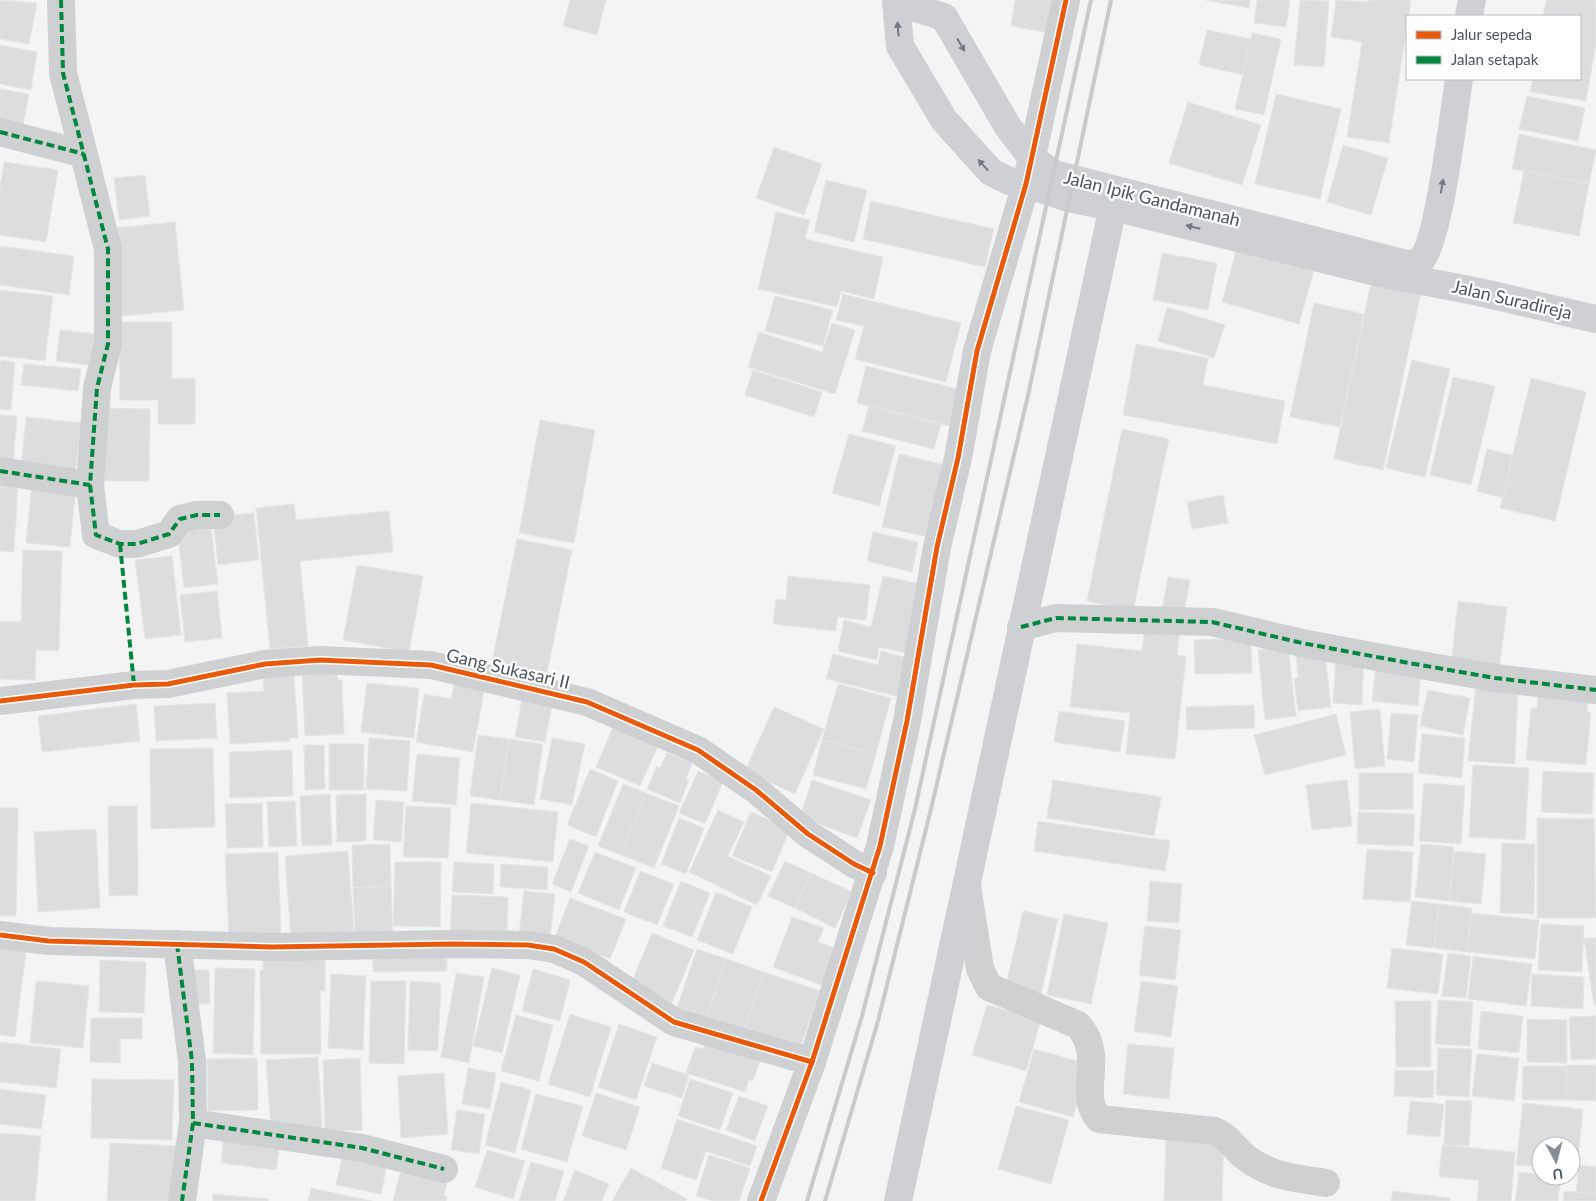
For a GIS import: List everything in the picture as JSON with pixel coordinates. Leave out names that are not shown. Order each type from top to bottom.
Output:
[{"type":"main road","points":[[1469,15],[1472,0]]},
{"type":"main road","name":"Jalan Ipik Gandamanah","points":[[1428,282],[1371,271],[1113,207],[1068,198],[1026,184],[1009,181],[991,172],[944,120],[900,46],[896,2],[944,17],[995,106],[1032,158],[1054,174],[1407,264],[1416,263],[1422,259],[1434,234]]},
{"type":"main road","points":[[1459,80],[1434,234],[1440,258],[1446,267],[1479,292]]},
{"type":"main road","points":[[898,1201],[1113,207]]},
{"type":"main road","name":"Jalan Suradireja","points":[[1428,282],[1596,319]]},
{"type":"street","points":[[62,0],[63,73],[108,249],[108,344],[97,388],[90,485],[96,535],[120,544],[137,544],[169,534],[180,519],[197,515],[220,515]]},
{"type":"street","points":[[761,1201],[812,1062],[873,873],[907,721],[937,546],[958,458],[977,351],[1026,184],[1066,0]]},
{"type":"street","points":[[0,132],[84,154]]},
{"type":"street","points":[[0,471],[90,485]]},
{"type":"street","points":[[1021,627],[1056,618],[1212,622],[1302,643],[1409,663],[1495,678],[1596,690]]},
{"type":"street","name":"Gang Sukasari II","points":[[0,701],[134,685],[168,684],[265,664],[320,660],[431,665],[587,702],[698,750],[756,790],[808,834],[854,864],[873,873]]},
{"type":"street","points":[[966,880],[980,969],[989,987],[1078,1024],[1087,1036],[1092,1049],[1091,1105],[1099,1119],[1215,1131],[1225,1135],[1244,1156],[1270,1173],[1326,1183]]},
{"type":"street","points":[[0,935],[49,940],[272,947],[452,944],[528,945],[554,950],[584,962],[674,1022],[812,1062]]},
{"type":"street","points":[[177,944],[192,1061],[193,1123],[182,1201]]},
{"type":"street","points":[[193,1123],[362,1148],[444,1169]]},
{"type":"building","points":[[0,0],[37,3],[29,44],[0,39]]},
{"type":"building","points":[[570,0],[606,0],[597,35],[563,26]]},
{"type":"building","points":[[1015,0],[1054,0],[1049,33],[1011,26]]},
{"type":"building","points":[[1205,0],[1250,0],[1249,8]]},
{"type":"building","points":[[1257,0],[1290,0],[1286,27],[1254,23]]},
{"type":"building","points":[[1300,0],[1329,1],[1324,67],[1294,65]]},
{"type":"building","points":[[1336,0],[1369,2],[1369,0],[1411,0],[1409,15],[1406,15],[1406,32],[1389,143],[1347,137],[1362,42],[1331,37]]},
{"type":"building","points":[[1546,0],[1596,0],[1596,43],[1586,101],[1530,92],[1533,80],[1581,80],[1581,15],[1543,15]]},
{"type":"building","points":[[1207,30],[1252,39],[1243,75],[1199,65]]},
{"type":"building","points":[[1252,33],[1281,39],[1264,115],[1235,109]]},
{"type":"building","points":[[0,45],[37,52],[31,90],[0,84]]},
{"type":"building","points":[[0,89],[29,94],[22,130],[0,126]]},
{"type":"building","points":[[1276,94],[1341,109],[1320,199],[1255,184]]},
{"type":"building","points":[[1527,96],[1585,108],[1578,141],[1519,129]]},
{"type":"building","points":[[1188,102],[1261,125],[1242,185],[1169,163]]},
{"type":"building","points":[[1519,134],[1596,150],[1589,184],[1512,169]]},
{"type":"building","points":[[1343,145],[1388,158],[1371,215],[1327,202]]},
{"type":"building","points":[[774,147],[822,164],[804,215],[756,198]]},
{"type":"building","points":[[4,162],[58,170],[46,242],[0,235],[0,188]]},
{"type":"building","points":[[1524,171],[1589,184],[1579,236],[1513,223]]},
{"type":"building","points":[[145,175],[150,216],[119,220],[114,178]]},
{"type":"building","points":[[826,180],[867,190],[854,242],[814,232]]},
{"type":"building","points":[[871,201],[994,229],[985,267],[863,239]]},
{"type":"building","points":[[776,212],[810,220],[805,239],[883,257],[874,299],[841,291],[837,307],[758,289]]},
{"type":"building","points":[[175,222],[184,310],[122,316],[114,228]]},
{"type":"building","points":[[1238,244],[1315,266],[1299,324],[1222,302]]},
{"type":"building","points":[[0,246],[74,256],[69,295],[0,285]]},
{"type":"building","points":[[1162,253],[1217,263],[1208,310],[1153,300]]},
{"type":"building","points":[[1372,278],[1422,288],[1383,470],[1334,459]]},
{"type":"building","points":[[0,290],[53,296],[45,361],[0,356]]},
{"type":"building","points":[[843,294],[961,323],[946,382],[855,359],[864,326],[836,320]]},
{"type":"building","points":[[775,296],[833,310],[823,346],[765,331]]},
{"type":"building","points":[[1314,303],[1364,314],[1340,427],[1290,417]]},
{"type":"building","points":[[1167,307],[1225,325],[1214,358],[1158,341]]},
{"type":"building","points":[[119,322],[172,322],[172,379],[195,378],[195,424],[158,424],[158,400],[120,400]]},
{"type":"building","points":[[832,323],[855,330],[835,394],[748,367],[759,332],[822,352]]},
{"type":"building","points":[[60,330],[98,334],[94,366],[56,361]]},
{"type":"building","points":[[1136,344],[1208,358],[1203,385],[1285,401],[1277,444],[1123,415]]},
{"type":"building","points":[[0,360],[15,362],[11,410],[0,409]]},
{"type":"building","points":[[1412,360],[1450,369],[1425,477],[1386,468]]},
{"type":"building","points":[[24,364],[81,369],[78,391],[21,385]]},
{"type":"building","points":[[866,366],[958,389],[949,426],[857,403]]},
{"type":"building","points":[[753,370],[822,392],[814,417],[745,395]]},
{"type":"building","points":[[1453,377],[1495,386],[1471,485],[1430,475]]},
{"type":"building","points":[[1531,378],[1586,392],[1555,521],[1500,508]]},
{"type":"building","points":[[869,406],[941,424],[934,449],[862,431]]},
{"type":"building","points":[[105,408],[150,409],[149,481],[104,481]]},
{"type":"building","points":[[0,415],[17,416],[13,465],[0,464]]},
{"type":"building","points":[[26,417],[81,423],[75,474],[21,468]]},
{"type":"building","points":[[540,420],[595,430],[574,543],[519,533]]},
{"type":"building","points":[[1122,429],[1169,439],[1133,611],[1087,601]]},
{"type":"building","points":[[849,434],[896,446],[879,506],[832,493]]},
{"type":"building","points":[[1487,449],[1512,455],[1503,498],[1477,491]]},
{"type":"building","points":[[899,454],[949,466],[933,538],[882,527]]},
{"type":"building","points":[[0,481],[18,482],[14,552],[0,551]]},
{"type":"building","points":[[32,483],[76,486],[70,547],[26,543]]},
{"type":"building","points":[[1223,495],[1228,523],[1192,529],[1187,502]]},
{"type":"building","points":[[294,504],[296,520],[389,511],[393,552],[300,561],[308,646],[270,649],[256,508]]},
{"type":"building","points":[[254,513],[259,560],[218,565],[213,517]]},
{"type":"building","points":[[211,526],[218,584],[184,588],[177,530]]},
{"type":"building","points":[[873,532],[918,542],[912,572],[867,561]]},
{"type":"building","points":[[517,539],[572,550],[547,673],[492,662]]},
{"type":"building","points":[[23,550],[62,551],[59,651],[36,650],[35,680],[0,679],[0,621],[21,622]]},
{"type":"building","points":[[172,556],[181,635],[145,639],[135,560]]},
{"type":"building","points":[[357,565],[423,576],[409,652],[343,640]]},
{"type":"building","points":[[788,576],[870,585],[866,620],[838,617],[836,631],[773,624],[776,599],[786,600]]},
{"type":"building","points":[[883,576],[925,585],[910,654],[879,647],[877,660],[838,651],[844,620],[871,627]]},
{"type":"building","points":[[1168,577],[1190,580],[1184,613],[1162,609]]},
{"type":"building","points":[[217,591],[222,638],[185,642],[180,595]]},
{"type":"building","points":[[1458,601],[1507,607],[1499,672],[1451,666]]},
{"type":"building","points":[[1145,625],[1180,629],[1177,655],[1186,656],[1175,759],[1126,754],[1130,713],[1070,707],[1077,644],[1142,651]]},
{"type":"building","points":[[1251,638],[1252,673],[1195,674],[1194,640]]},
{"type":"building","points":[[1288,646],[1296,716],[1265,720],[1258,650]]},
{"type":"building","points":[[881,651],[909,658],[900,697],[826,679],[833,654],[878,665]]},
{"type":"building","points":[[1325,652],[1331,707],[1298,711],[1294,679],[1298,678],[1296,655]]},
{"type":"building","points":[[1336,655],[1364,656],[1362,705],[1333,703]]},
{"type":"building","points":[[1376,665],[1421,669],[1418,706],[1372,701]]},
{"type":"building","points":[[337,667],[338,680],[342,680],[344,734],[305,736],[302,669]]},
{"type":"building","points":[[294,674],[298,738],[290,738],[290,741],[230,744],[227,693],[264,691],[263,676]]},
{"type":"building","points":[[455,680],[485,685],[473,752],[416,742],[424,694],[451,699]]},
{"type":"building","points":[[367,683],[419,688],[414,738],[361,732]]},
{"type":"building","points":[[838,684],[891,698],[876,754],[822,740]]},
{"type":"building","points":[[1476,685],[1518,688],[1515,764],[1468,761]]},
{"type":"building","points":[[1428,690],[1470,698],[1463,735],[1420,726]]},
{"type":"building","points":[[1538,695],[1588,699],[1587,712],[1591,713],[1586,765],[1526,760],[1531,708],[1537,708]]},
{"type":"building","points":[[522,699],[552,705],[545,742],[515,737]]},
{"type":"building","points":[[215,703],[217,738],[156,741],[154,706]]},
{"type":"building","points":[[136,704],[140,741],[42,752],[38,716]]},
{"type":"building","points":[[1254,705],[1255,728],[1187,730],[1186,707]]},
{"type":"building","points":[[774,707],[824,729],[795,794],[745,771]]},
{"type":"building","points":[[1380,709],[1385,766],[1355,769],[1350,712]]},
{"type":"building","points":[[1059,711],[1125,721],[1120,752],[1054,742]]},
{"type":"building","points":[[1391,713],[1418,715],[1414,762],[1387,759]]},
{"type":"building","points":[[1336,714],[1346,755],[1265,775],[1254,735]]},
{"type":"building","points":[[614,725],[659,744],[640,786],[596,767]]},
{"type":"building","points":[[1422,734],[1465,738],[1462,778],[1418,773]]},
{"type":"building","points":[[478,735],[509,739],[500,800],[470,796]]},
{"type":"building","points":[[369,738],[410,741],[407,791],[366,789]]},
{"type":"building","points":[[552,738],[585,744],[572,805],[540,799]]},
{"type":"building","points":[[509,739],[543,744],[534,805],[500,800]]},
{"type":"building","points":[[822,740],[876,754],[866,789],[813,775]]},
{"type":"building","points":[[329,744],[364,744],[364,790],[329,790]]},
{"type":"building","points":[[304,745],[324,745],[325,789],[305,790]]},
{"type":"building","points":[[213,748],[215,827],[151,829],[150,749]]},
{"type":"building","points":[[292,750],[293,796],[230,798],[229,752]]},
{"type":"building","points":[[667,753],[692,763],[686,779],[689,780],[680,803],[647,789],[657,766],[660,768]]},
{"type":"building","points":[[417,754],[460,758],[456,805],[412,801]]},
{"type":"building","points":[[1473,765],[1529,768],[1525,840],[1469,837]]},
{"type":"building","points":[[590,769],[618,781],[596,837],[567,825]]},
{"type":"building","points":[[698,771],[723,782],[705,824],[679,813]]},
{"type":"building","points":[[1543,771],[1594,773],[1592,814],[1541,812]]},
{"type":"building","points":[[1359,773],[1413,773],[1413,809],[1359,810]]},
{"type":"building","points":[[812,780],[871,800],[857,838],[800,817]]},
{"type":"building","points":[[1053,780],[1161,797],[1154,836],[1047,818]]},
{"type":"building","points":[[1347,780],[1352,826],[1312,830],[1306,785]]},
{"type":"building","points":[[1424,783],[1465,786],[1461,844],[1419,841]]},
{"type":"building","points":[[623,784],[646,793],[621,855],[598,846]]},
{"type":"building","points":[[646,793],[679,806],[654,868],[621,855]]},
{"type":"building","points":[[330,794],[332,845],[302,846],[300,796]]},
{"type":"building","points":[[366,794],[366,841],[337,842],[336,795]]},
{"type":"building","points":[[376,800],[404,802],[401,842],[373,840]]},
{"type":"building","points":[[295,801],[297,846],[269,847],[267,802]]},
{"type":"building","points":[[262,803],[263,847],[227,848],[225,804]]},
{"type":"building","points":[[471,803],[558,812],[553,862],[466,853]]},
{"type":"building","points":[[108,806],[137,806],[138,895],[109,896]]},
{"type":"building","points":[[406,806],[451,808],[448,858],[403,857]]},
{"type":"building","points":[[0,808],[18,808],[16,916],[0,916]]},
{"type":"building","points":[[718,810],[744,822],[728,856],[771,876],[757,905],[689,872]]},
{"type":"building","points":[[751,812],[790,829],[772,872],[732,856]]},
{"type":"building","points":[[1358,812],[1415,814],[1413,846],[1357,844]]},
{"type":"building","points":[[679,818],[704,828],[686,874],[661,864]]},
{"type":"building","points":[[1537,818],[1594,819],[1596,918],[1537,918]]},
{"type":"building","points":[[1038,821],[1170,841],[1165,871],[1034,851]]},
{"type":"building","points":[[96,829],[100,908],[38,912],[34,832]]},
{"type":"building","points":[[570,839],[589,846],[571,892],[552,884]]},
{"type":"building","points":[[1502,843],[1535,844],[1534,914],[1500,913]]},
{"type":"building","points":[[390,844],[391,886],[353,888],[352,845]]},
{"type":"building","points":[[1421,844],[1454,847],[1449,901],[1415,897]]},
{"type":"building","points":[[1367,849],[1413,852],[1410,902],[1363,899]]},
{"type":"building","points":[[348,851],[354,934],[291,939],[285,856]]},
{"type":"building","points":[[1454,851],[1486,854],[1481,904],[1449,901]]},
{"type":"building","points":[[278,852],[281,935],[229,937],[225,854]]},
{"type":"building","points":[[595,852],[636,868],[619,910],[578,893]]},
{"type":"building","points":[[785,861],[811,873],[795,908],[768,896]]},
{"type":"building","points":[[395,862],[441,862],[440,927],[393,926]]},
{"type":"building","points":[[454,862],[494,864],[493,894],[452,892]]},
{"type":"building","points":[[501,864],[548,867],[547,890],[500,887]]},
{"type":"building","points":[[640,871],[674,884],[657,925],[624,912]]},
{"type":"building","points":[[811,873],[852,892],[835,928],[795,908]]},
{"type":"building","points":[[681,881],[710,893],[692,937],[663,926]]},
{"type":"building","points":[[1150,881],[1182,884],[1179,923],[1147,921]]},
{"type":"building","points":[[391,886],[393,936],[355,937],[353,888]]},
{"type":"building","points":[[524,891],[555,894],[550,938],[519,935]]},
{"type":"building","points":[[716,892],[752,907],[733,954],[697,940]]},
{"type":"building","points":[[452,895],[508,897],[507,936],[450,934]]},
{"type":"building","points":[[570,898],[626,919],[610,959],[555,937]]},
{"type":"building","points":[[1412,901],[1439,904],[1434,948],[1406,945]]},
{"type":"building","points":[[1439,904],[1472,908],[1467,952],[1434,948]]},
{"type":"building","points":[[1023,911],[1058,919],[1041,994],[1006,986]]},
{"type":"building","points":[[1472,913],[1539,920],[1535,959],[1467,952]]},
{"type":"building","points":[[1064,914],[1108,923],[1091,1004],[1047,995]]},
{"type":"building","points":[[792,917],[824,928],[818,942],[840,950],[826,987],[773,967]]},
{"type":"building","points":[[1541,924],[1584,926],[1582,972],[1538,970]]},
{"type":"building","points":[[1145,926],[1181,930],[1175,980],[1139,975]]},
{"type":"building","points":[[652,933],[694,950],[672,1003],[630,986]]},
{"type":"building","points":[[1596,937],[1596,1004],[1594,1005],[1584,939]]},
{"type":"building","points":[[0,942],[27,945],[15,1037],[0,1035]]},
{"type":"building","points":[[447,948],[447,971],[373,972],[373,949]]},
{"type":"building","points":[[1392,948],[1443,954],[1438,994],[1387,988]]},
{"type":"building","points":[[697,949],[727,959],[705,1021],[676,1011]]},
{"type":"building","points":[[1448,953],[1471,956],[1466,998],[1442,996]]},
{"type":"building","points":[[263,956],[325,956],[325,991],[320,991],[321,1054],[261,1054],[260,970],[263,970]]},
{"type":"building","points":[[1473,956],[1532,964],[1526,1006],[1468,999]]},
{"type":"building","points":[[727,959],[764,972],[742,1034],[705,1021]]},
{"type":"building","points":[[100,960],[146,962],[144,1013],[99,1012]]},
{"type":"building","points":[[215,968],[255,969],[253,1055],[213,1053]]},
{"type":"building","points":[[492,968],[520,975],[502,1053],[473,1046]]},
{"type":"building","points":[[533,969],[570,980],[560,1021],[522,1011]]},
{"type":"building","points":[[191,970],[209,970],[210,1004],[192,1004]]},
{"type":"building","points":[[764,972],[820,991],[798,1053],[742,1034]]},
{"type":"building","points":[[456,973],[484,977],[469,1063],[441,1057]]},
{"type":"building","points":[[331,974],[366,976],[363,1050],[328,1048]]},
{"type":"building","points":[[1532,974],[1584,977],[1583,1009],[1531,1006]]},
{"type":"building","points":[[36,981],[89,986],[83,1048],[30,1043]]},
{"type":"building","points":[[371,981],[406,981],[404,1064],[369,1063]]},
{"type":"building","points":[[410,981],[441,983],[438,1051],[408,1050]]},
{"type":"building","points":[[1141,981],[1178,986],[1171,1037],[1134,1031]]},
{"type":"building","points":[[1438,1000],[1473,1002],[1470,1046],[1435,1044]]},
{"type":"building","points":[[1395,1001],[1431,1001],[1431,1067],[1396,1067]]},
{"type":"building","points":[[987,1005],[1041,1020],[1026,1071],[972,1055]]},
{"type":"building","points":[[1481,1011],[1523,1016],[1519,1053],[1478,1049]]},
{"type":"building","points":[[570,1014],[611,1027],[590,1097],[548,1084]]},
{"type":"building","points":[[516,1015],[553,1025],[539,1081],[501,1071]]},
{"type":"building","points":[[1596,1016],[1596,1059],[1571,1060],[1569,1017]]},
{"type":"building","points":[[91,1018],[142,1018],[142,1039],[120,1039],[120,1063],[90,1062]]},
{"type":"building","points":[[1527,1019],[1567,1020],[1567,1063],[1527,1062]]},
{"type":"building","points":[[619,1024],[657,1037],[636,1100],[598,1087]]},
{"type":"building","points":[[707,1038],[762,1056],[753,1081],[749,1080],[745,1092],[686,1073],[695,1047],[703,1049]]},
{"type":"building","points":[[0,1042],[61,1049],[56,1088],[0,1082]]},
{"type":"building","points":[[1128,1044],[1174,1048],[1169,1099],[1123,1094]]},
{"type":"building","points":[[1438,1048],[1472,1049],[1469,1097],[1436,1095]]},
{"type":"building","points":[[1034,1049],[1088,1064],[1073,1117],[1019,1102]]},
{"type":"building","points":[[1477,1054],[1519,1058],[1514,1101],[1472,1096]]},
{"type":"building","points":[[318,1057],[322,1128],[271,1130],[266,1060]]},
{"type":"building","points":[[257,1058],[258,1110],[208,1111],[207,1059]]},
{"type":"building","points":[[360,1058],[362,1130],[325,1131],[323,1060]]},
{"type":"building","points":[[652,1063],[689,1075],[682,1098],[644,1086]]},
{"type":"building","points":[[1567,1065],[1596,1065],[1596,1101],[1566,1100]]},
{"type":"building","points":[[1523,1066],[1567,1066],[1566,1100],[1522,1100]]},
{"type":"building","points":[[468,1068],[496,1073],[490,1109],[462,1104]]},
{"type":"building","points":[[1395,1070],[1434,1071],[1433,1098],[1394,1096]]},
{"type":"building","points":[[444,1073],[448,1134],[401,1138],[398,1076]]},
{"type":"building","points":[[92,1079],[174,1080],[172,1140],[91,1138]]},
{"type":"building","points":[[690,1079],[733,1093],[720,1130],[678,1116]]},
{"type":"building","points":[[501,1082],[531,1090],[515,1153],[485,1145]]},
{"type":"building","points":[[0,1089],[46,1095],[41,1129],[0,1124]]},
{"type":"building","points":[[596,1093],[640,1107],[626,1150],[582,1136]]},
{"type":"building","points":[[536,1094],[583,1106],[567,1162],[521,1149]]},
{"type":"building","points":[[739,1096],[768,1106],[755,1141],[726,1130]]},
{"type":"building","points":[[1446,1100],[1472,1101],[1469,1146],[1444,1145]]},
{"type":"building","points":[[1410,1101],[1444,1104],[1440,1137],[1407,1134]]},
{"type":"building","points":[[1523,1103],[1583,1109],[1580,1136],[1531,1136],[1531,1166],[1516,1165]]},
{"type":"building","points":[[1016,1106],[1069,1120],[1051,1184],[998,1169]]},
{"type":"building","points":[[457,1110],[485,1114],[479,1154],[451,1150]]},
{"type":"building","points":[[677,1119],[757,1146],[750,1166],[706,1151],[696,1180],[661,1168]]},
{"type":"building","points":[[0,1133],[41,1136],[35,1201],[0,1201]]},
{"type":"building","points":[[224,1136],[280,1143],[276,1170],[221,1163]]},
{"type":"building","points":[[1166,1138],[1224,1140],[1222,1201],[1164,1201]]},
{"type":"building","points":[[110,1143],[179,1146],[175,1201],[107,1201]]},
{"type":"building","points":[[1442,1145],[1515,1152],[1511,1201],[1477,1201],[1479,1180],[1439,1177]]},
{"type":"building","points":[[487,1150],[525,1161],[513,1199],[475,1187]]},
{"type":"building","points":[[343,1154],[387,1163],[381,1194],[336,1185]]},
{"type":"building","points":[[709,1155],[750,1168],[739,1201],[713,1201],[696,1196]]},
{"type":"building","points":[[531,1162],[564,1171],[555,1201],[519,1201]]},
{"type":"building","points":[[1581,1165],[1596,1167],[1596,1194],[1576,1193],[1577,1186],[1581,1186]]},
{"type":"building","points":[[631,1168],[687,1199],[685,1201],[612,1201]]},
{"type":"building","points":[[401,1170],[447,1182],[444,1195],[447,1197],[446,1201],[393,1201]]},
{"type":"building","points":[[575,1170],[609,1184],[602,1201],[563,1201]]},
{"type":"building","points":[[1519,1172],[1531,1173],[1531,1186],[1560,1186],[1558,1201],[1515,1201]]},
{"type":"building","points":[[311,1188],[372,1201],[308,1201]]},
{"type":"building","points":[[1393,1191],[1450,1198],[1450,1201],[1391,1201]]},
{"type":"building","points":[[1564,1191],[1596,1194],[1596,1201],[1563,1201]]},
{"type":"building","points":[[213,1194],[269,1199],[268,1201],[213,1201]]},
{"type":"railway","points":[[807,1201],[862,1016],[915,809],[1091,0]]},
{"type":"railway","points":[[825,1201],[878,1021],[931,809],[1029,391],[1111,0]]},
{"type":"marked path","points":[[61,0],[63,73],[108,249],[108,344],[97,388],[90,485],[96,535],[120,544],[137,544],[169,534],[180,519],[197,515],[220,515]]},
{"type":"marked path","points":[[0,132],[84,154]]},
{"type":"marked path","points":[[0,471],[90,485]]},
{"type":"marked path","points":[[120,544],[134,685]]},
{"type":"marked path","points":[[1021,627],[1056,618],[1212,622],[1302,643],[1409,663],[1495,678],[1596,690]]},
{"type":"marked path","points":[[177,944],[192,1061],[193,1123],[182,1201]]},
{"type":"marked path","points":[[193,1123],[362,1148],[444,1169]]},
{"type":"cycle path","points":[[761,1201],[812,1062],[880,846],[907,721],[937,547],[958,458],[977,351],[1026,184],[1066,0]]},
{"type":"cycle path","points":[[0,701],[134,685],[168,684],[265,664],[320,660],[431,665],[587,702],[698,750],[756,790],[808,834],[854,864],[873,873]]},
{"type":"cycle path","points":[[0,935],[49,941],[272,947],[452,944],[528,945],[554,949],[584,962],[674,1022],[812,1062]]}]
